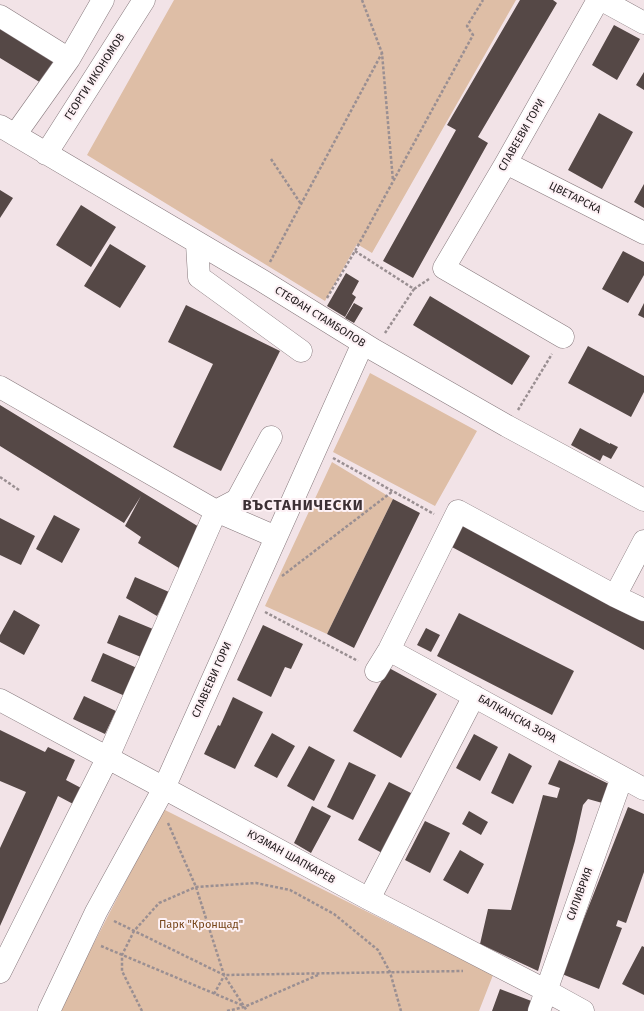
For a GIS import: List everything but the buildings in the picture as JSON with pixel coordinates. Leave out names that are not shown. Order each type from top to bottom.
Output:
[{"type":"street","points":[[8,130],[69,59],[103,0]]},
{"type":"street","name":"ГЕОРГИ ИКОНОМОВ","points":[[46,154],[144,0]]},
{"type":"street","name":"СЛАВЕЕВИ ГОРИ","points":[[563,337],[444,268],[506,163],[598,0]]},
{"type":"street","points":[[602,0],[644,22]]},
{"type":"street","points":[[0,16],[69,59]]},
{"type":"street","name":"СТЕФАН СТАМБОЛОВ","points":[[8,130],[197,244],[261,280],[368,347],[507,426],[644,500]]},
{"type":"street","name":"ЦВЕТАРСКА","points":[[506,163],[644,233]]},
{"type":"street","points":[[197,244],[198,277],[301,351]]},
{"type":"street","name":"СЛАВЕЕВИ ГОРИ","points":[[49,1011],[96,912],[164,788],[316,448],[368,347]]},
{"type":"street","points":[[0,387],[216,511],[276,537]]},
{"type":"street","points":[[0,972],[108,758],[216,511],[237,500],[270,437]]},
{"type":"street","points":[[376,671],[389,650],[458,511],[615,596],[644,610]]},
{"type":"street","points":[[615,596],[644,541]]},
{"type":"street","name":"БАЛКАНСКА ЗОРА","points":[[389,650],[644,789]]},
{"type":"street","points":[[368,899],[474,696]]},
{"type":"street","name":"КУЗМАН ШАПКАРЕВ","points":[[0,700],[368,899],[583,1011]]},
{"type":"street","name":"СИЛИВРИЯ","points":[[538,1011],[622,777]]},
{"type":"path","points":[[362,0],[382,53],[393,182]]},
{"type":"path","points":[[317,314],[356,252],[473,35],[468,26],[483,0]]},
{"type":"path","points":[[261,280],[382,53]]},
{"type":"path","points":[[272,159],[301,205]]},
{"type":"path","points":[[356,252],[414,289],[368,347]]},
{"type":"path","points":[[507,426],[563,337]]},
{"type":"path","points":[[316,448],[452,524]]},
{"type":"path","points":[[0,477],[19,490]]},
{"type":"path","points":[[279,578],[393,491]]},
{"type":"path","points":[[247,603],[376,671]]},
{"type":"path","points":[[167,822],[196,886],[224,975],[247,1011]]},
{"type":"path","points":[[142,1011],[122,970],[122,955],[134,931],[159,903],[196,886],[256,883],[290,890],[334,914],[378,950],[390,972],[401,1011]]},
{"type":"path","points":[[96,912],[224,975],[467,971]]},
{"type":"path","points":[[83,939],[244,1007]]},
{"type":"path","points":[[227,1011],[244,1007],[320,974]]},
{"type":"path","points":[[214,994],[224,975]]},
{"type":"green space","points":[[174,0],[516,0],[372,253],[357,244],[325,301],[87,155]]},
{"type":"green space","points":[[370,373],[477,431],[435,506],[333,452]]},
{"type":"green space","points":[[332,462],[393,499],[327,634],[265,606]]},
{"type":"green space","name":"Парк \"Кронщад\"","points":[[163,809],[493,975],[479,1011],[59,1011]]},
{"type":"district","name":"ВЪСТАНИЧЕСКИ","points":[[303,506]]}]
